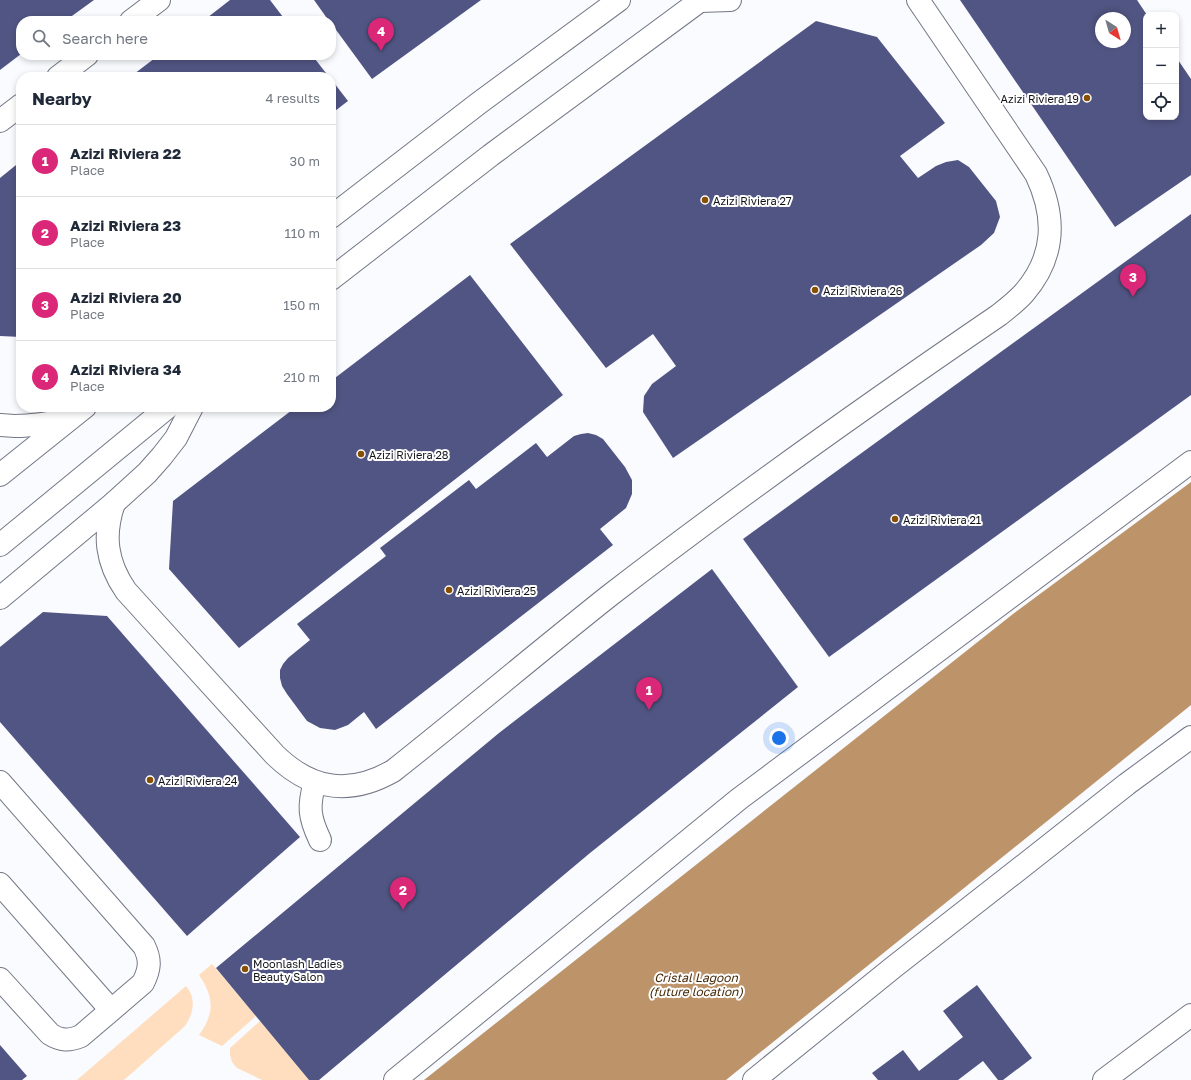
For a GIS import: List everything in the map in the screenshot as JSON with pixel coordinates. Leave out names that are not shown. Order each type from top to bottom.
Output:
[{"type":"street","points":[[138,16],[159,0]]},
{"type":"street","points":[[336,213],[479,103],[619,0]]},
{"type":"street","points":[[336,275],[491,155],[700,0],[730,0]]},
{"type":"street","points":[[114,503],[109,516],[107,544],[110,559],[119,581],[126,591],[286,767],[300,776],[330,786],[358,785],[379,779],[393,771],[610,596],[808,448],[999,315],[1024,294],[1042,267],[1050,236],[1048,203],[1043,188],[1036,174],[918,0]]},
{"type":"street","points":[[65,72],[80,60]]},
{"type":"street","points":[[0,121],[16,109]]},
{"type":"street","points":[[0,545],[162,412]]},
{"type":"street","points":[[0,598],[148,473],[176,438],[189,412]]},
{"type":"street","points":[[0,426],[28,426],[77,413]]},
{"type":"street","points":[[0,475],[77,413]]},
{"type":"street","points":[[395,1080],[739,799],[1191,462]]},
{"type":"street","points":[[754,1080],[895,966],[1127,784],[1191,737]]},
{"type":"street","points":[[0,782],[144,946],[148,955],[149,964],[147,974],[143,982],[81,1036],[66,1040],[57,1038],[50,1034],[0,979]]},
{"type":"street","points":[[315,782],[310,805],[311,817],[314,829],[320,840]]},
{"type":"street","points":[[0,884],[111,1010]]},
{"type":"street","points":[[1104,1080],[1191,1015]]},
{"type":"shaded area","points":[[212,964],[256,1016],[222,1046],[199,1035],[208,1019],[211,1005],[208,991],[199,975]]},
{"type":"shaded area","points":[[186,986],[192,996],[193,1006],[190,1017],[185,1026],[124,1080],[77,1080]]},
{"type":"shaded area","points":[[260,1021],[309,1080],[262,1080],[237,1068],[232,1062],[230,1048]]},
{"type":"water","name":"Cristal Lagoon (future location)","points":[[1191,482],[1191,705],[726,1080],[424,1080],[1013,614]]},
{"type":"building","points":[[0,0],[94,0],[72,16],[16,16],[16,58],[0,70]]},
{"type":"building","points":[[230,0],[270,0],[282,16],[209,16]]},
{"type":"building","points":[[314,0],[481,0],[372,79],[336,30],[336,16],[325,16]]},
{"type":"building","name":"Azizi Riviera 19","points":[[960,0],[1137,0],[1145,12],[1143,12],[1143,120],[1179,120],[1179,61],[1191,79],[1191,175],[1115,227]]},
{"type":"building","points":[[816,21],[877,37],[945,123],[900,156],[918,178],[936,166],[946,162],[958,160],[969,167],[996,201],[1000,217],[994,233],[981,245],[673,458],[643,412],[644,396],[652,384],[676,366],[653,334],[606,368],[510,244]]},
{"type":"building","points":[[152,60],[316,60],[325,72],[137,72]]},
{"type":"building","points":[[336,85],[348,101],[336,110]]},
{"type":"building","points":[[16,165],[16,337],[0,336],[0,178]]},
{"type":"building","points":[[1191,214],[1191,395],[829,657],[743,539]]},
{"type":"building","name":"Azizi Riviera 28","points":[[470,275],[563,395],[239,648],[169,569],[173,501],[289,412],[336,412],[336,377]]},
{"type":"building","name":"Azizi Riviera 25","points":[[588,433],[603,439],[625,467],[632,480],[632,494],[626,508],[600,529],[613,545],[376,729],[364,712],[348,725],[335,730],[320,728],[307,721],[287,694],[282,686],[280,678],[280,670],[283,664],[310,640],[297,624],[386,556],[380,548],[469,480],[476,489],[536,443],[547,457],[574,436]]},
{"type":"building","points":[[712,569],[798,687],[590,853],[319,1080],[309,1080],[216,968],[499,733]]},
{"type":"building","name":"Azizi Riviera 24","points":[[43,612],[107,616],[300,837],[187,936],[0,722],[0,647]]},
{"type":"building","points":[[977,985],[1032,1058],[1003,1080],[998,1080],[983,1061],[958,1080],[878,1080],[872,1073],[903,1050],[919,1071],[963,1037],[943,1011]]},
{"type":"building","points":[[0,1045],[27,1076],[22,1080],[0,1080]]},
{"type":"place","name":"Azizi Riviera 34","points":[[381,51]]},
{"type":"place","name":"Azizi Riviera 19","points":[[1087,98]]},
{"type":"place","name":"Azizi Riviera 27","points":[[705,200]]},
{"type":"place","name":"Azizi Riviera 26","points":[[815,290]]},
{"type":"place","name":"Azizi Riviera 20","points":[[1133,297]]},
{"type":"place","name":"Azizi Riviera 28","points":[[361,454]]},
{"type":"place","name":"Azizi Riviera 21","points":[[895,519]]},
{"type":"place","name":"Azizi Riviera 25","points":[[449,590]]},
{"type":"place","name":"Azizi Riviera 22","points":[[649,710]]},
{"type":"place","name":"Azizi Riviera 24","points":[[150,780]]},
{"type":"place","name":"Azizi Riviera 23","points":[[403,910]]},
{"type":"place","name":"Moonlash Ladies Beauty Salon","points":[[245,969]]}]
